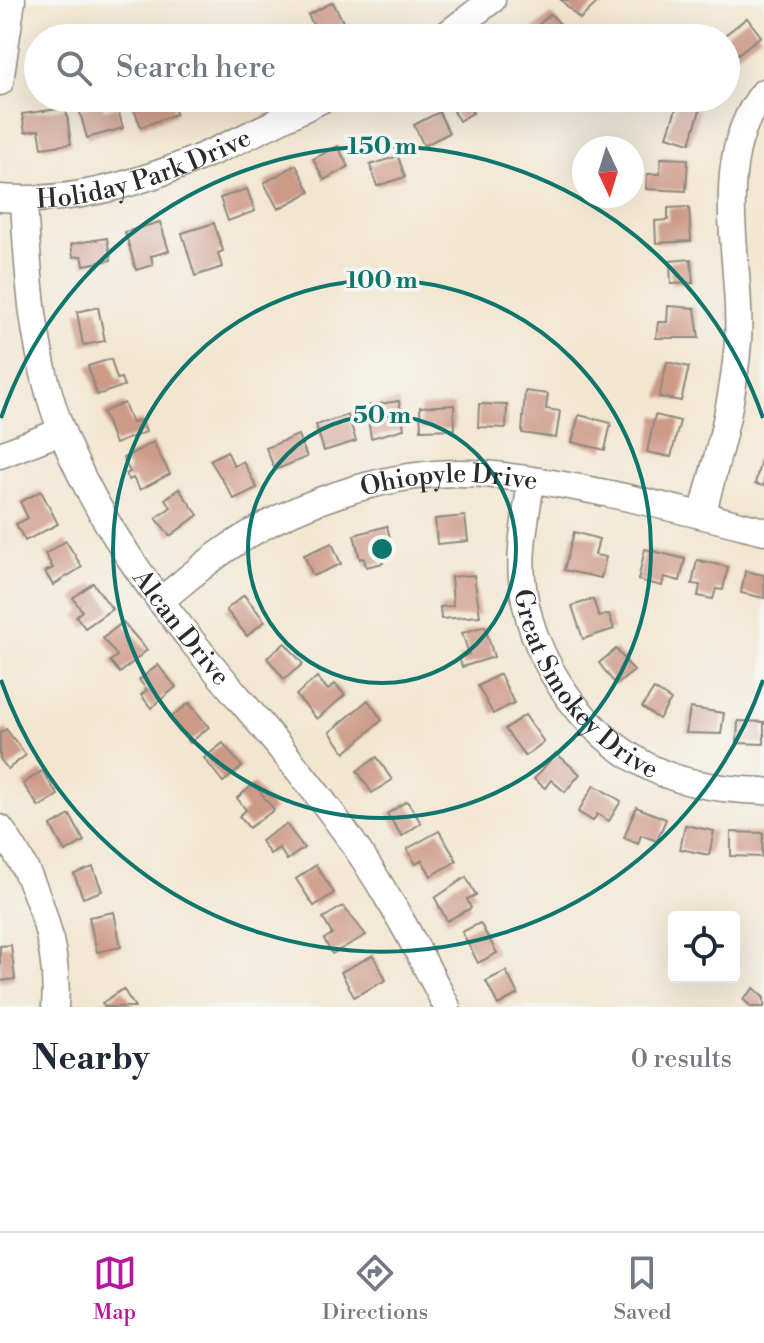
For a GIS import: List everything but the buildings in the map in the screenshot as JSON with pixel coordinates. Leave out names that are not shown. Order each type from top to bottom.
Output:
[{"type":"street","points":[[0,82],[12,0]]},
{"type":"street","points":[[460,24],[492,0]]},
{"type":"street","points":[[702,515],[725,423],[737,343],[739,301],[733,168],[744,122],[764,92]]},
{"type":"street","name":"Holiday Park Drive","points":[[12,199],[112,188],[171,170],[295,112]]},
{"type":"street","name":"Alcan Drive","points":[[12,199],[33,330],[62,431],[106,522],[160,601],[332,814],[395,908],[447,1007]]},
{"type":"street","points":[[0,455],[62,431]]},
{"type":"street","name":"Ohiopyle Drive","points":[[160,601],[232,544],[281,519],[354,491],[441,475],[484,474],[531,481],[702,515],[764,531]]},
{"type":"street","name":"Great Smokey Drive","points":[[531,481],[522,549],[527,611],[547,665],[567,694],[588,720],[641,763],[705,785],[764,791]]},
{"type":"street","points":[[0,828],[16,850],[43,915],[52,953],[55,1007]]}]
